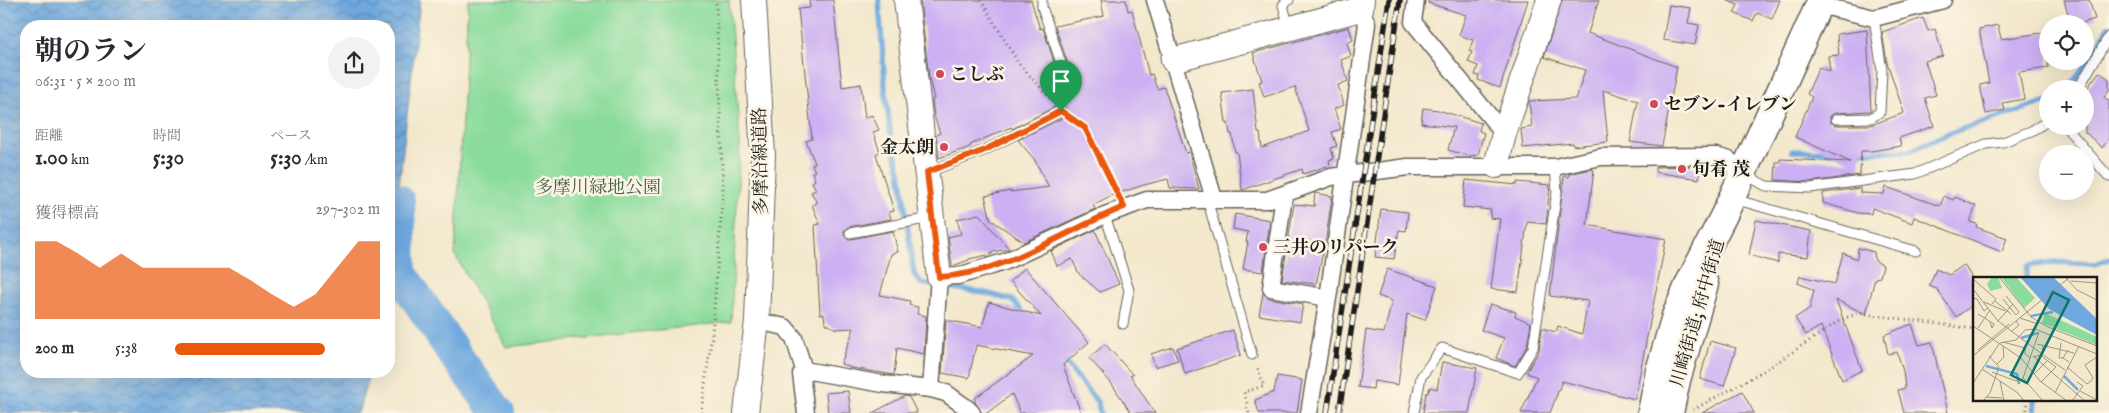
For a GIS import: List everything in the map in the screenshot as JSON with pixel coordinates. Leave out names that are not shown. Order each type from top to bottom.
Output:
[{"type":"main road","points":[[1651,413],[1659,371],[1675,316],[1689,283],[1728,206],[1820,3]]},
{"type":"main road","name":"川崎街道; 府中街道","points":[[1680,412],[1677,380],[1728,206]]},
{"type":"street","name":"多摩沿線道路","points":[[746,413],[757,321],[763,156],[754,0]]},
{"type":"street","points":[[906,0],[927,172],[924,219],[939,283],[931,389]]},
{"type":"street","points":[[1155,0],[1210,199]]},
{"type":"street","points":[[1416,0],[1413,22],[1504,134]]},
{"type":"street","points":[[1496,166],[1504,134],[1549,0]]},
{"type":"street","points":[[1820,3],[1874,18],[1943,0]]},
{"type":"street","points":[[1173,60],[1290,28],[1361,4],[1367,24],[1328,298],[1309,413]]},
{"type":"street","points":[[939,283],[1004,262],[1105,215],[1147,200],[1267,200],[1332,177],[1346,174],[1408,167],[1555,167],[1601,157],[1716,156],[1729,160],[1742,173]]},
{"type":"street","points":[[1284,194],[1271,288],[1328,298]]},
{"type":"street","points":[[757,321],[785,326],[794,338],[802,363],[801,374],[806,413]]},
{"type":"street","points":[[802,363],[883,384],[931,389],[946,393],[972,413]]},
{"type":"lane","points":[[1042,0],[1042,6],[1061,63]]},
{"type":"lane","points":[[1289,0],[1283,4],[1290,28]]},
{"type":"lane","points":[[1836,118],[1871,118],[1880,112],[1882,71],[1874,18]]},
{"type":"lane","points":[[2083,80],[2109,36]]},
{"type":"lane","points":[[927,172],[985,150],[1061,111]]},
{"type":"lane","points":[[1742,173],[1766,186],[1810,188],[1915,174],[1986,144],[2003,142],[2039,126]]},
{"type":"lane","points":[[2073,135],[2109,177]]},
{"type":"lane","points":[[1414,413],[1421,377],[1442,348],[1518,373],[1533,348],[1557,192],[1555,167]]},
{"type":"lane","points":[[1210,199],[1252,354]]},
{"type":"lane","points":[[1728,206],[1916,251]]},
{"type":"lane","points":[[1105,215],[1129,290],[1123,324]]},
{"type":"lane","points":[[850,233],[924,219]]},
{"type":"path","points":[[702,413],[712,335],[723,191],[716,0]]},
{"type":"path","points":[[981,0],[1019,64],[1061,111],[1085,128],[1124,207]]},
{"type":"path","points":[[1680,412],[1767,369],[1842,319],[1859,313],[1973,329]]},
{"type":"path","points":[[1249,413],[1244,392],[1264,386],[1252,354]]},
{"type":"path","points":[[2026,400],[2027,413]]},
{"type":"green space","name":"多摩川緑地公園","points":[[468,0],[729,0],[740,143],[731,322],[506,347],[455,255]]},
{"type":"water","points":[[0,0],[420,0],[395,221],[395,20],[20,20],[20,378],[368,378],[358,413],[0,413]]},
{"type":"building","points":[[809,0],[833,0],[842,87],[861,84],[865,118],[872,115],[879,130],[873,132],[880,152],[876,154],[894,211],[889,212],[891,219],[848,227],[844,230],[844,235],[847,239],[851,239],[893,231],[898,252],[891,254],[880,295],[910,301],[909,305],[918,307],[917,314],[926,316],[924,354],[897,348],[894,375],[852,368],[841,364],[854,328],[836,329],[825,323],[824,314],[820,314],[815,225],[820,224],[812,205],[817,203],[811,192],[816,190],[812,182],[815,180],[812,172],[815,171],[812,165],[815,163],[806,141],[812,139],[798,9],[810,8]]},
{"type":"building","points":[[920,0],[1031,0],[1040,29],[1043,28],[1055,65],[1060,69],[1066,67],[1067,61],[1055,26],[1104,16],[1101,0],[1126,0],[1128,11],[1132,10],[1149,75],[1152,74],[1157,89],[1164,87],[1186,153],[1189,152],[1199,189],[1170,188],[1168,179],[1144,185],[1110,196],[1093,205],[1095,209],[1024,242],[991,220],[985,196],[1049,187],[1034,159],[1018,140],[1064,117],[1067,109],[1064,106],[1058,105],[1012,129],[1011,127],[970,145],[970,147],[939,158],[936,135],[940,133],[934,116],[932,100],[934,99],[929,78]]},
{"type":"building","points":[[1429,0],[1528,0],[1500,88],[1478,80],[1479,76],[1475,75],[1478,66],[1468,62],[1472,52],[1469,51],[1473,40],[1459,35],[1466,15],[1428,3]]},
{"type":"building","points":[[1562,0],[1599,0],[1588,33],[1677,67],[1662,146],[1630,142],[1638,101],[1603,90],[1608,142],[1573,146],[1573,143],[1523,148],[1521,129],[1532,127],[1529,101],[1576,99],[1585,70],[1544,57]]},
{"type":"building","points":[[1726,0],[1780,0],[1772,19],[1757,13],[1753,21],[1734,13],[1738,5]]},
{"type":"building","points":[[2064,0],[2089,0],[2094,15],[2068,15]]},
{"type":"building","points":[[1669,5],[1691,8],[1688,23],[1699,25],[1695,45],[1663,40]]},
{"type":"building","points":[[1923,18],[1928,31],[1935,29],[1943,56],[1925,61],[1936,95],[1925,98],[1934,126],[1899,138],[1901,146],[1861,151],[1860,175],[1810,182],[1775,180],[1776,162],[1780,162],[1780,159],[1850,162],[1795,137],[1812,97],[1807,94],[1819,67],[1830,72],[1828,56],[1839,55],[1837,34],[1867,30],[1871,111],[1835,113],[1830,116],[1830,122],[1836,125],[1871,125],[1904,113],[1887,62],[1882,32]]},
{"type":"building","points":[[1998,25],[2001,39],[2039,33],[2039,69],[2019,72],[2024,99],[2003,103],[2005,110],[1986,114],[1980,85],[1989,83],[1979,29]]},
{"type":"building","points":[[1349,27],[1353,40],[1347,43],[1351,56],[1341,60],[1348,81],[1338,85],[1344,105],[1334,109],[1341,129],[1332,132],[1337,146],[1331,148],[1334,159],[1329,160],[1330,165],[1303,174],[1302,169],[1242,190],[1237,152],[1235,152],[1228,123],[1226,123],[1222,93],[1253,89],[1258,133],[1260,133],[1262,148],[1309,131],[1295,87],[1264,97],[1259,82],[1262,81],[1253,53]]},
{"type":"building","points":[[2099,72],[2109,79],[2109,90],[2104,97],[2109,101],[2109,138],[2102,148],[2088,135],[2094,135],[2093,80]]},
{"type":"building","points":[[1423,108],[1438,110],[1481,123],[1479,131],[1484,133],[1478,155],[1469,156],[1448,150],[1454,127],[1421,123]]},
{"type":"building","name":"旬肴 茂","points":[[1701,166],[1699,179],[1655,172],[1655,167]]},
{"type":"building","points":[[1594,170],[1587,225],[1666,239],[1635,399],[1562,381],[1550,413],[1521,413],[1537,377],[1527,373],[1527,371],[1539,351],[1542,328],[1556,332],[1558,326],[1582,334],[1588,301],[1550,296],[1564,176],[1569,177],[1569,174]]},
{"type":"building","points":[[1466,180],[1517,185],[1517,182],[1550,185],[1546,224],[1527,222],[1518,292],[1491,289],[1500,219],[1490,218],[1491,210],[1463,207]]},
{"type":"building","points":[[1886,187],[1940,206],[1944,196],[1953,200],[1955,197],[1976,206],[1970,222],[1977,224],[1976,227],[2007,238],[2002,252],[1914,217],[1912,223],[1872,208],[1871,214],[1858,213],[1823,203],[1823,193],[1860,188],[1860,193],[1884,194]]},
{"type":"building","points":[[1315,193],[1332,196],[1326,238],[1316,284],[1282,280],[1294,204],[1315,206]]},
{"type":"building","points":[[1381,209],[1408,212],[1406,231],[1399,230],[1394,259],[1375,257]]},
{"type":"building","points":[[979,214],[1009,249],[992,252],[992,254],[969,259],[952,266],[948,237],[961,234],[957,219]]},
{"type":"building","points":[[1235,214],[1270,220],[1263,272],[1243,269],[1248,232],[1233,229]]},
{"type":"building","points":[[1756,220],[1811,231],[1808,257],[1778,254],[1778,263],[1749,255]]},
{"type":"building","points":[[1095,230],[1119,284],[1100,292],[1079,274],[1072,259],[1057,266],[1051,251]]},
{"type":"building","points":[[1858,248],[1874,252],[1875,261],[1883,265],[1880,277],[1875,278],[1866,314],[1836,300],[1862,370],[1842,380],[1821,326],[1806,335],[1795,318],[1810,308],[1814,290],[1798,283],[1800,276],[1835,284],[1843,253],[1857,259]]},
{"type":"building","points":[[1964,265],[1973,279],[1973,305],[1956,317],[1937,289],[1929,286],[1936,269],[1949,275]]},
{"type":"building","points":[[1025,268],[1089,342],[1063,365],[1081,413],[1020,413],[1012,394],[987,413],[982,413],[975,402],[975,398],[1033,356],[976,345],[969,378],[942,373],[946,320],[982,327],[989,302],[1041,316],[1010,281]]},
{"type":"building","points":[[1387,269],[1437,286],[1425,320],[1407,314],[1398,385],[1374,381],[1373,389],[1358,387],[1366,330],[1384,333],[1392,301],[1378,296]]},
{"type":"building","points":[[1263,293],[1269,298],[1303,304],[1300,322],[1259,315]]},
{"type":"building","points":[[1490,304],[1516,312],[1515,316],[1531,323],[1527,346],[1515,366],[1496,358],[1504,338],[1481,330]]},
{"type":"building","points":[[1912,324],[1919,345],[1932,342],[1948,413],[1904,413],[1898,390],[1905,388],[1903,371],[1897,352],[1888,354],[1884,335]]},
{"type":"building","points":[[1233,330],[1241,355],[1185,374],[1177,348]]},
{"type":"building","points":[[1710,341],[1736,348],[1724,386],[1700,379]]},
{"type":"building","points":[[1105,344],[1133,375],[1130,375],[1155,413],[1131,413],[1112,384],[1089,358]]},
{"type":"building","points":[[1173,347],[1178,360],[1155,367],[1151,354]]},
{"type":"building","points":[[1442,362],[1477,368],[1469,413],[1423,413],[1426,393],[1428,393],[1430,387],[1437,389]]},
{"type":"building","points":[[1277,376],[1302,380],[1297,413],[1259,413],[1255,400],[1274,392]]},
{"type":"building","points":[[848,391],[851,413],[828,413],[826,393]]},
{"type":"building","points":[[1742,391],[1754,413],[1702,413]]},
{"type":"building","points":[[905,396],[909,397],[917,413],[872,413]]},
{"type":"waterway","points":[[879,0],[885,88],[891,138],[900,171],[914,274],[921,283],[985,293],[1012,300],[1025,315]]},
{"type":"waterway","points":[[2075,80],[2109,27]]},
{"type":"waterway","points":[[1854,152],[1910,151],[1947,134],[2039,104]]},
{"type":"waterway","points":[[1792,151],[1835,152]]},
{"type":"waterway","points":[[398,201],[400,273],[458,359],[498,413]]},
{"type":"waterway","points":[[2026,277],[2028,266],[2053,262],[2095,264],[2109,259]]},
{"type":"waterway","points":[[1062,358],[1098,403],[1100,413]]},
{"type":"waterway","points":[[2034,400],[2035,413]]},
{"type":"railway","points":[[1327,413],[1389,0]]},
{"type":"railway","points":[[1339,413],[1400,0]]},
{"type":"place","name":"こしぶ","points":[[940,74]]},
{"type":"place","name":"セブン-イレブン","points":[[1654,104]]},
{"type":"place","name":"金太朗","points":[[944,147]]},
{"type":"place","name":"旬肴 茂","points":[[1682,169]]},
{"type":"place","name":"三井のリパーク","points":[[1263,247]]},
{"type":"route","points":[[1061,111],[1085,128],[1124,207],[1004,262],[958,276],[939,277],[927,172],[985,150],[1061,111]]}]
